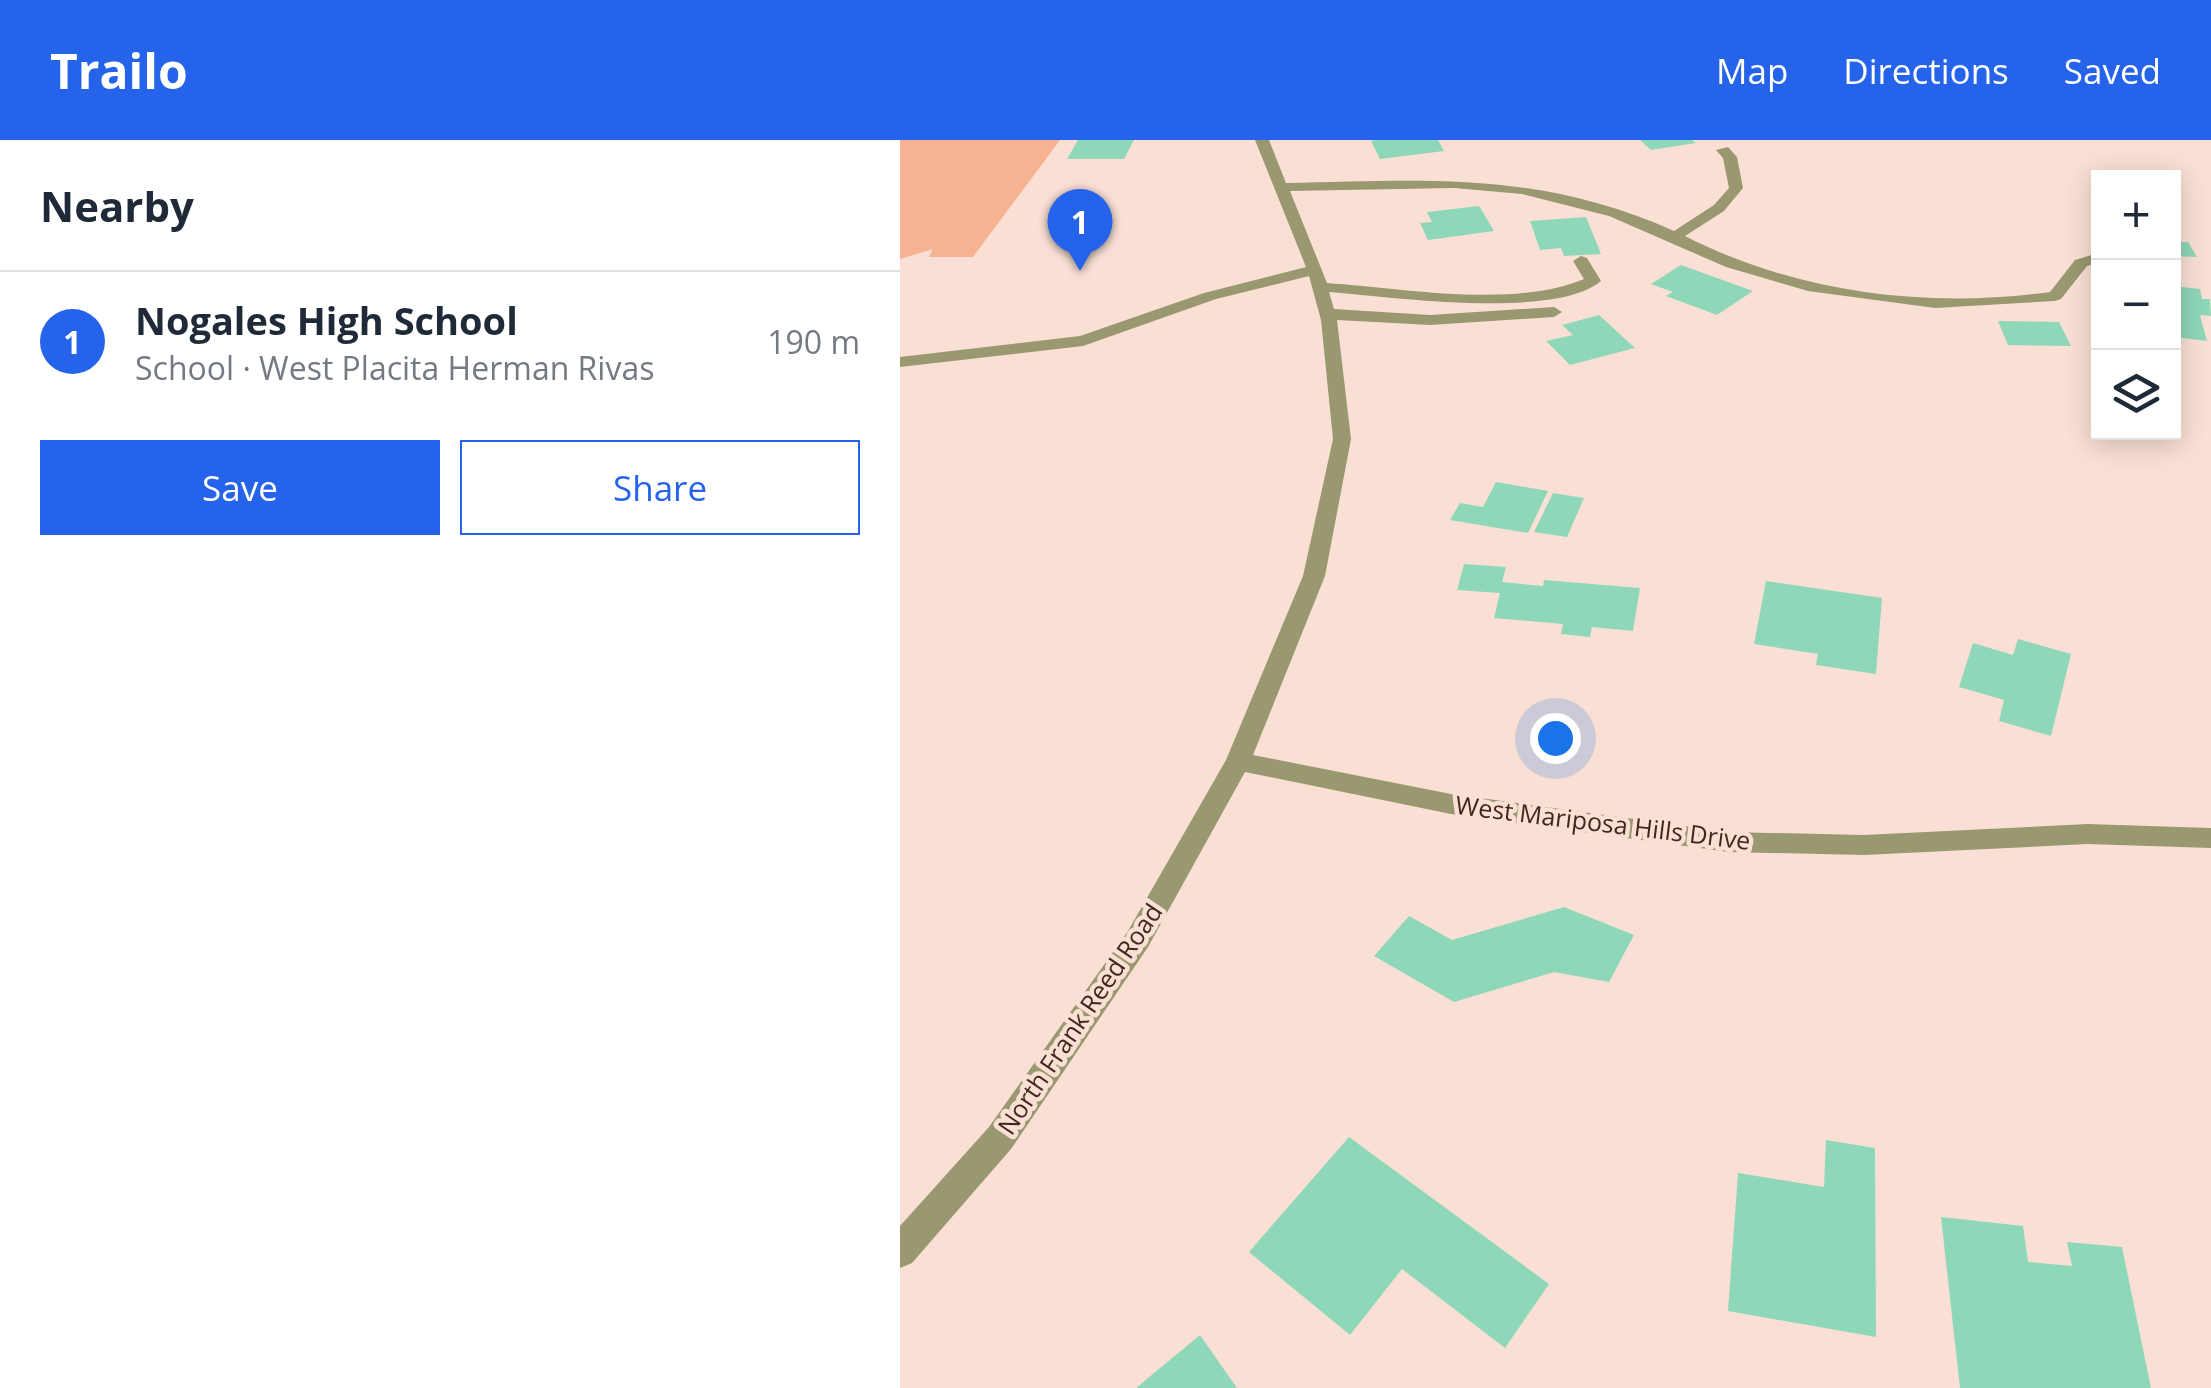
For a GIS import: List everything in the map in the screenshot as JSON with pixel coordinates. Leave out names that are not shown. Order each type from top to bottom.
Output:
[{"type":"street","name":"North Frank Reed Road","points":[[900,1251],[1000,1138],[1117,970],[1238,761],[1314,576],[1342,438],[1327,314],[1318,278],[1262,140]]},
{"type":"street","points":[[1674,237],[1719,208],[1736,188],[1730,157],[1723,150]]},
{"type":"street","points":[[1281,187],[1494,186],[1552,196],[1674,237],[1733,265],[1806,286],[1978,303],[2056,296],[2081,264],[2092,260]]},
{"type":"street","points":[[900,362],[1083,341],[1210,296],[1318,278],[1436,294],[1556,294],[1582,289],[1594,281],[1581,261]]},
{"type":"street","points":[[1327,314],[1430,320],[1554,312]]},
{"type":"street","name":"West Mariposa Hills Drive","points":[[1238,761],[1451,804],[1729,842],[1864,845],[2088,834],[2211,838]]},
{"type":"shaded area","points":[[900,140],[1060,140],[973,257],[929,257],[933,249],[900,259]]},
{"type":"building","points":[[1078,140],[1134,140],[1124,159],[1067,159]]},
{"type":"building","points":[[1438,140],[1444,151],[1380,159],[1371,141]]},
{"type":"building","points":[[1640,140],[1692,140],[1696,143],[1651,150]]},
{"type":"building","points":[[1479,206],[1494,231],[1428,240],[1420,223],[1432,222],[1427,212]]},
{"type":"building","points":[[1586,217],[1601,254],[1564,256],[1561,248],[1540,250],[1530,221]]},
{"type":"building","points":[[2181,242],[2188,242],[2197,257],[2181,256]]},
{"type":"building","points":[[1681,265],[1753,291],[1717,315],[1666,296],[1673,292],[1651,284]]},
{"type":"building","points":[[2181,287],[2200,289],[2202,299],[2210,299],[2211,316],[2200,315],[2207,341],[2181,338]]},
{"type":"building","points":[[1599,315],[1635,348],[1570,365],[1546,341],[1573,335],[1562,325]]},
{"type":"building","points":[[1998,321],[2059,322],[2071,346],[2008,345]]},
{"type":"building","points":[[1496,482],[1548,491],[1528,533],[1450,520],[1460,503],[1483,507]]},
{"type":"building","points":[[1553,493],[1584,498],[1567,537],[1534,532]]},
{"type":"building","points":[[1464,564],[1506,567],[1502,582],[1543,586],[1544,580],[1640,588],[1633,631],[1592,627],[1590,637],[1561,634],[1563,624],[1494,618],[1500,593],[1457,590]]},
{"type":"building","points":[[1766,581],[1882,598],[1876,674],[1816,665],[1818,654],[1754,644]]},
{"type":"building","points":[[2018,639],[2071,654],[2051,736],[1999,721],[2004,700],[1959,687],[1973,643],[2013,655]]},
{"type":"building","points":[[1564,907],[1634,935],[1609,982],[1554,972],[1454,1002],[1374,956],[1409,916],[1452,940]]},
{"type":"building","points":[[1349,1137],[1549,1284],[1505,1348],[1402,1269],[1350,1335],[1249,1252]]},
{"type":"building","points":[[1826,1140],[1875,1148],[1876,1337],[1728,1311],[1738,1173],[1824,1187]]},
{"type":"building","points":[[1941,1217],[2023,1226],[2028,1262],[2072,1266],[2067,1242],[2122,1247],[2151,1388],[1960,1388]]},
{"type":"building","points":[[1200,1335],[1237,1388],[1136,1388]]},
{"type":"place","name":"Nogales High School","points":[[1080,271]]}]
